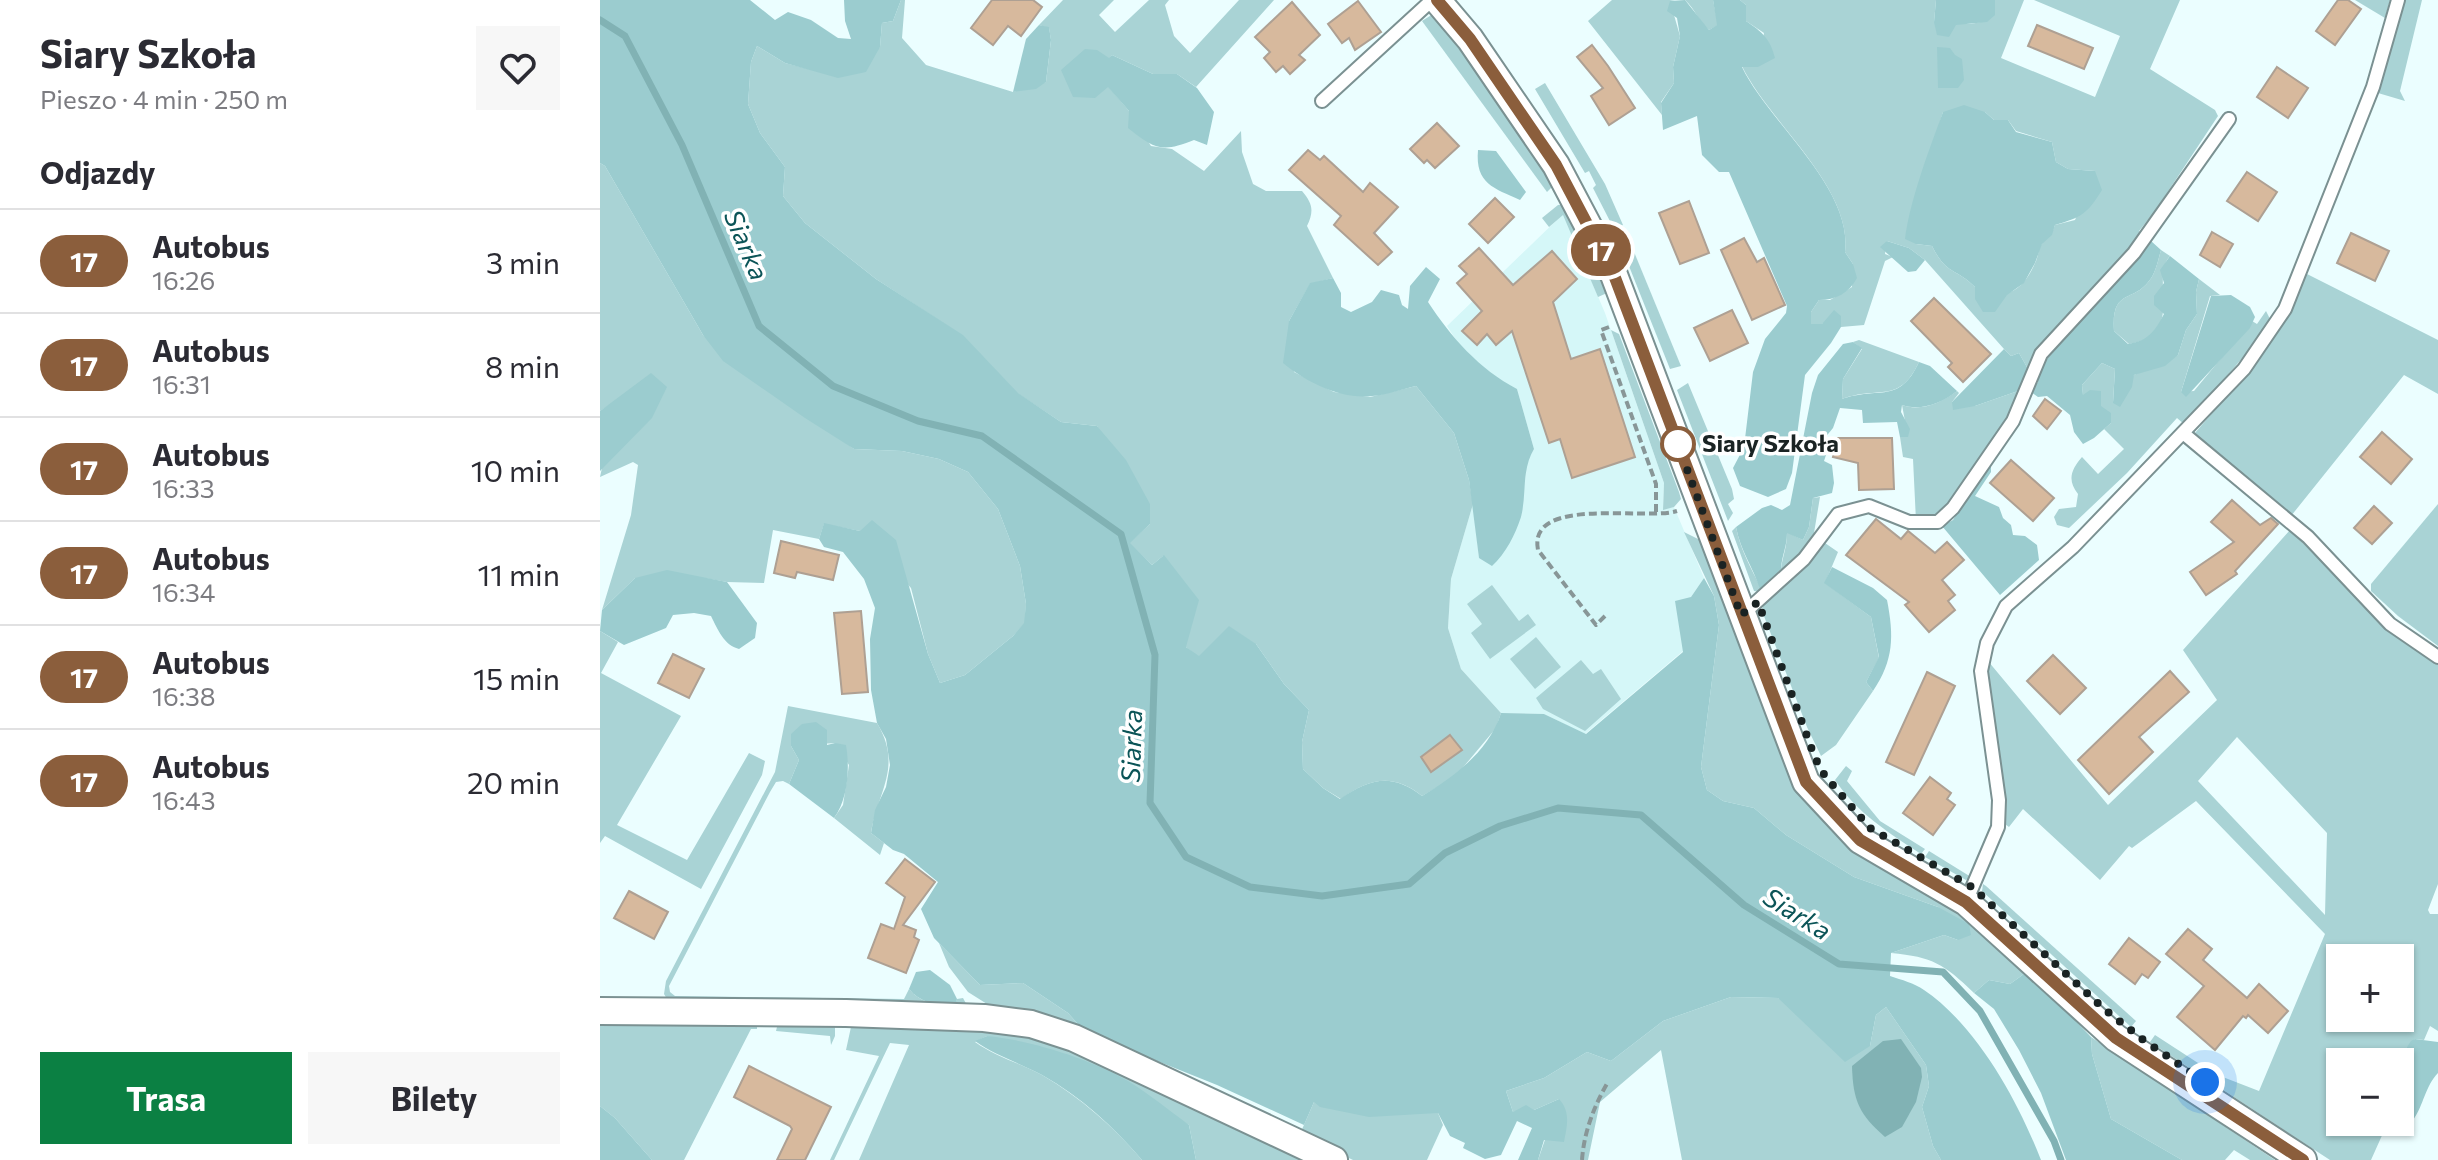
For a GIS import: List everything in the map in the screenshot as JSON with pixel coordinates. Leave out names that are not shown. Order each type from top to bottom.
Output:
[{"type":"street","points":[[1438,1],[1470,39],[1556,165],[1614,275],[1806,782],[1860,840],[1966,902],[2116,1038],[2303,1160]]},
{"type":"street","points":[[600,1011],[846,1013],[984,1018],[1031,1024],[1074,1038],[1334,1160]]},
{"type":"lane","points":[[1966,902],[1998,827],[1999,800],[1981,671],[1987,643],[2006,606],[2073,547],[2244,369],[2285,309],[2373,87],[2398,0]]},
{"type":"lane","points":[[1322,101],[1438,1]]},
{"type":"lane","points":[[1741,615],[1804,559],[1838,514],[1869,506],[1909,522],[1938,522],[1953,508],[2013,421],[2041,354],[2159,225],[2229,119]]},
{"type":"lane","points":[[2183,433],[2308,537],[2390,624],[2438,657]]},
{"type":"path","points":[[1618,323],[1601,330],[1656,484],[1656,513]]},
{"type":"path","points":[[1605,616],[1596,625],[1538,550],[1536,539],[1539,529],[1547,522],[1570,517],[1674,513],[1683,508]]},
{"type":"path","points":[[1582,1160],[1583,1148],[1608,1082]]},
{"type":"shaded area","points":[[600,0],[750,0],[775,20],[788,12],[811,20],[838,38],[851,39],[845,21],[844,0],[901,0],[893,21],[882,23],[880,47],[866,72],[838,78],[785,63],[757,46],[751,62],[748,104],[760,133],[785,167],[783,196],[805,223],[876,279],[963,335],[1018,393],[1061,422],[1097,426],[1126,460],[1150,504],[1150,524],[1130,543],[1152,565],[1164,555],[1199,600],[1186,647],[1199,656],[1229,626],[1256,644],[1284,684],[1309,710],[1302,742],[1303,769],[1340,799],[1362,786],[1381,781],[1401,784],[1422,796],[1447,780],[1479,751],[1496,727],[1501,713],[1544,714],[1586,734],[1683,652],[1675,601],[1691,597],[1704,578],[1714,596],[1719,625],[1701,767],[1707,790],[1723,801],[1754,808],[1786,835],[1854,877],[1938,907],[1969,924],[1971,935],[1958,940],[1944,935],[1891,953],[1890,976],[1924,990],[1961,1023],[1994,1066],[2041,1160],[1941,1160],[1933,1146],[1922,1107],[1929,1086],[1926,1065],[1886,1007],[1876,1015],[1870,1046],[1845,1062],[1778,998],[1731,997],[1663,1021],[1611,1061],[1587,1052],[1544,1078],[1506,1091],[1513,1112],[1526,1105],[1534,1110],[1559,1099],[1567,1114],[1564,1142],[1544,1140],[1538,1160],[1518,1160],[1532,1128],[1517,1121],[1501,1155],[1485,1159],[1463,1148],[1465,1143],[1450,1136],[1438,1113],[1369,1117],[1320,1107],[1314,1102],[1304,1125],[1217,1085],[1085,1032],[1068,1013],[1023,983],[980,985],[934,938],[921,909],[938,882],[904,854],[893,850],[871,833],[890,765],[886,739],[877,723],[871,690],[870,639],[875,608],[864,579],[843,552],[824,547],[819,539],[824,523],[860,531],[872,520],[896,540],[928,654],[940,683],[965,675],[1013,636],[1024,623],[1026,604],[1020,566],[998,509],[968,472],[939,459],[902,451],[854,449],[723,361],[703,335],[605,166],[600,163]]},
{"type":"shaded area","points":[[901,0],[905,0],[902,38],[926,65],[1013,92],[1046,82],[1051,40],[1049,28],[1039,25],[1063,0],[1114,0],[1099,15],[1115,32],[1149,0],[1169,0],[1165,5],[1174,36],[1190,53],[1239,0],[1274,0],[1196,87],[1177,74],[1153,74],[1112,55],[1109,59],[1108,86],[1129,111],[1151,146],[1172,149],[1204,171],[1241,131],[1242,152],[1253,184],[1266,191],[1302,191],[1306,196],[1311,208],[1307,226],[1333,278],[1310,284],[1289,321],[1294,372],[1334,392],[1370,397],[1416,386],[1454,433],[1473,504],[1451,579],[1448,628],[1461,669],[1501,713],[1496,728],[1455,777],[1422,796],[1391,781],[1362,786],[1341,799],[1323,788],[1303,769],[1302,742],[1309,710],[1284,684],[1256,644],[1198,657],[1186,647],[1163,556],[1152,565],[1129,543],[1150,524],[1097,426],[1061,422],[1017,393],[963,336],[876,279],[805,223],[783,196],[785,167],[760,133],[748,104],[751,62],[757,46],[785,63],[809,69],[880,47],[882,23],[893,21]]},
{"type":"shaded area","points":[[1612,0],[1675,0],[1670,1],[1680,36],[1673,67],[1674,83],[1661,102],[1662,115],[1588,21]]},
{"type":"shaded area","points":[[1685,0],[1713,0],[1718,25],[1709,30]]},
{"type":"shaded area","points":[[1685,0],[1709,30],[1717,25],[1713,0],[1740,0],[1746,5],[1746,21],[1771,45],[1775,58],[1758,67],[1742,67],[1754,88],[1823,179],[1836,203],[1844,228],[1845,252],[1857,278],[1841,295],[1819,300],[1811,312],[1811,324],[1822,324],[1834,310],[1841,316],[1841,327],[1805,375],[1792,473],[1786,489],[1768,497],[1740,486],[1733,468],[1744,447],[1753,372],[1765,339],[1786,313],[1787,306],[1729,172],[1719,172],[1702,155],[1697,116],[1663,130],[1661,103],[1674,83],[1673,67],[1680,36],[1677,18],[1667,11],[1670,1]]},
{"type":"shaded area","points":[[1740,0],[1936,0],[1934,22],[1966,24],[1995,14],[1995,0],[2024,0],[2001,58],[2095,97],[2120,36],[2034,0],[2180,0],[2150,69],[2215,110],[2218,116],[2139,231],[2142,234],[2053,331],[2028,369],[2019,353],[2011,356],[1925,260],[1909,248],[1887,241],[1885,254],[1893,257],[1885,261],[1864,325],[1841,327],[1841,316],[1822,324],[1811,324],[1811,312],[1819,300],[1830,300],[1852,287],[1853,264],[1845,252],[1844,228],[1836,203],[1823,179],[1754,87],[1742,66],[1758,67],[1764,33],[1746,21],[1746,5]],"holes":[[[1943,112],[1985,112],[1994,120],[2008,120],[2016,131],[2052,142],[2056,162],[2068,169],[2095,171],[2075,220],[2055,225],[2041,245],[2024,281],[2012,292],[1975,299],[1975,287],[1947,267],[1932,246],[1916,244],[1919,188]]]},
{"type":"shaded area","points":[[1936,0],[1995,0],[1995,15],[1987,22],[1956,25],[1949,37],[1937,35],[1934,22]]},
{"type":"shaded area","points":[[2355,0],[2390,0],[2385,18]]},
{"type":"shaded area","points":[[2404,0],[2422,0],[2400,91],[2405,101],[2378,93]]},
{"type":"shaded area","points":[[1433,14],[1507,113],[1553,186],[1547,192],[1422,21]]},
{"type":"shaded area","points":[[1039,25],[1049,27],[1051,40],[1046,82],[1036,89],[1013,92],[1026,39]]},
{"type":"shaded area","points":[[1937,47],[1950,48],[1962,59],[1964,80],[1958,88],[1938,88]]},
{"type":"shaded area","points":[[1085,49],[1097,50],[1109,58],[1112,55],[1153,74],[1177,74],[1197,88],[1214,112],[1207,145],[1194,140],[1174,147],[1159,147],[1145,141],[1128,128],[1129,111],[1108,87],[1095,98],[1073,97],[1061,70]]},
{"type":"shaded area","points":[[1545,83],[1605,184],[1623,225],[1614,229],[1593,188],[1596,185],[1589,171],[1585,173],[1535,89]]},
{"type":"shaded area","points":[[1964,105],[1985,112],[1994,120],[2008,120],[2016,132],[2052,142],[2056,162],[2068,169],[2095,171],[2102,190],[2083,214],[2055,225],[2052,235],[2042,244],[2024,283],[2007,295],[1995,312],[1983,312],[1975,299],[1975,287],[1947,267],[1932,246],[1905,239],[1916,192],[1943,112]]},
{"type":"shaded area","points":[[1478,150],[1496,151],[1526,192],[1520,200],[1494,188],[1483,178]]},
{"type":"shaded area","points":[[600,163],[605,166],[703,335],[854,449],[902,451],[939,459],[968,472],[998,509],[1020,566],[1026,604],[1025,623],[965,675],[940,683],[928,654],[911,588],[860,531],[824,524],[819,539],[773,530],[764,583],[704,578],[635,578],[602,610],[631,515],[638,465],[633,462],[600,477],[617,400],[600,411]]},
{"type":"shaded area","points":[[1568,204],[1578,218],[1607,293],[1598,297],[1563,215],[1549,227],[1542,218],[1558,205]]},
{"type":"shaded area","points":[[1563,214],[1605,313],[1664,483],[1663,509],[1674,507],[1704,578],[1691,597],[1683,651],[1585,734],[1544,714],[1501,713],[1461,669],[1448,628],[1451,579],[1473,504],[1479,558],[1521,516],[1527,461],[1534,449],[1517,389],[1497,379],[1462,349],[1447,326]]},
{"type":"shaded area","points":[[1887,241],[1909,248],[1925,260],[1916,271],[1908,272],[1880,247]]},
{"type":"shaded area","points":[[2151,241],[2161,250],[2155,270],[2143,288],[2120,302],[2114,317],[2114,331],[2128,344],[2146,338],[2154,330],[2164,314],[2154,305],[2154,296],[2164,283],[2160,270],[2170,256],[2199,279],[2197,314],[2186,330],[2178,355],[2165,366],[2134,375],[2132,387],[2120,407],[2113,403],[2115,369],[2102,363],[2082,385],[2083,395],[2090,390],[2101,391],[2101,406],[2111,413],[2111,423],[2083,444],[2074,432],[2070,415],[2047,396],[2038,397],[2031,392],[2038,382],[2038,370],[2116,276]]},
{"type":"shaded area","points":[[1632,247],[1681,366],[1670,369],[1623,251]]},
{"type":"shaded area","points":[[2161,250],[2170,256],[2163,278],[2162,318],[2157,330],[2147,339],[2129,344],[2114,331],[2116,308],[2124,298],[2143,288],[2149,281]]},
{"type":"shaded area","points":[[1426,267],[1440,279],[1428,302],[1467,351],[1490,372],[1517,389],[1534,449],[1527,466],[1519,524],[1506,550],[1492,566],[1479,558],[1469,480],[1454,433],[1416,386],[1378,395],[1349,395],[1313,383],[1283,363],[1289,321],[1310,283],[1333,278],[1341,293],[1341,307],[1351,312],[1372,302],[1381,290],[1399,295],[1402,305],[1408,309],[1410,286]]},
{"type":"shaded area","points":[[2305,273],[2438,340],[2438,394],[2404,375],[2291,516],[2195,433],[2248,371]]},
{"type":"shaded area","points":[[2199,279],[2220,295],[2210,296],[2181,392],[2194,391],[2252,321],[2257,324],[2266,311],[2270,319],[2262,335],[2185,425],[2177,418],[2127,473],[2069,528],[2057,525],[2054,517],[2059,509],[2076,507],[2078,494],[2072,484],[2072,475],[2082,457],[2098,474],[2124,449],[2104,429],[2111,423],[2083,396],[2082,385],[2102,363],[2115,369],[2113,402],[2134,375],[2178,355],[2186,330],[2197,314]]},
{"type":"shaded area","points":[[2231,295],[2250,307],[2255,317],[2250,328],[2186,397],[2181,392],[2211,296]]},
{"type":"shaded area","points":[[1611,330],[1619,334],[1679,492],[1681,499],[1674,507],[1663,510],[1664,483]]},
{"type":"shaded area","points":[[1859,340],[1919,362],[1904,384],[1896,389],[1842,399],[1843,379],[1862,349],[1853,342]]},
{"type":"shaded area","points":[[1853,342],[1862,348],[1843,379],[1842,399],[1896,389],[1904,384],[1919,362],[1930,366],[1957,391],[1930,405],[1902,405],[1901,412],[1910,429],[1908,437],[1900,437],[1897,422],[1863,423],[1862,410],[1840,408],[1833,428],[1824,439],[1828,449],[1824,461],[1832,465],[1832,493],[1813,498],[1809,527],[1803,540],[1787,533],[1781,569],[1760,589],[1736,527],[1762,508],[1771,505],[1782,510],[1790,505],[1818,375],[1843,344]]},
{"type":"shaded area","points":[[2004,349],[2011,356],[2019,353],[2028,369],[2018,391],[1953,410],[1952,402]]},
{"type":"shaded area","points":[[651,373],[667,387],[652,418],[600,471],[600,411]]},
{"type":"shaded area","points":[[1688,383],[1732,489],[1734,499],[1728,504],[1733,513],[1728,521],[1677,390]]},
{"type":"shaded area","points":[[1957,391],[1959,393],[1952,402],[1975,406],[2018,391],[2011,411],[1944,513],[1916,521],[1913,459],[1903,457],[1900,437],[1908,437],[1902,405],[1930,405]]},
{"type":"shaded area","points":[[1988,460],[1991,472],[1975,496],[1999,507],[2003,518],[2011,525],[2013,535],[2025,536],[2037,545],[2039,560],[2000,595],[1942,526],[1953,520]]},
{"type":"shaded area","points":[[1820,497],[1813,539],[1784,573],[1761,592],[1754,591],[1732,531],[1736,527],[1743,551],[1761,588],[1781,569],[1787,532],[1803,540],[1809,527],[1813,498]]},
{"type":"shaded area","points":[[2438,504],[2438,646],[2398,616],[2371,591],[2371,584]]},
{"type":"shaded area","points":[[2290,530],[2387,627],[2438,665],[2438,884],[2428,910],[2430,914],[2438,914],[2438,1031],[2430,1026],[2424,1040],[2415,1039],[2406,1048],[2326,1048],[2326,1136],[2382,1136],[2371,1160],[2330,1160],[2150,1042],[2155,1035],[2215,1074],[2259,1091],[2325,934],[2196,801],[2132,848],[2129,846],[2100,880],[2023,809],[2009,827],[2005,824],[1988,661],[2108,805],[2217,700],[2183,650]],"holes":[[[2237,737],[2327,833],[2325,915],[2198,781]]]},
{"type":"shaded area","points":[[1684,532],[1706,543],[1802,785],[1972,919],[2028,971],[2010,984],[1989,980],[1974,993],[1937,964],[1891,953],[1944,935],[1958,940],[1938,907],[1854,877],[1786,835],[1754,808],[1723,801],[1707,790],[1701,767],[1719,625],[1714,596]]},
{"type":"shaded area","points":[[1825,543],[1838,552],[1825,583],[1871,617],[1879,658],[1866,682],[1873,691],[1836,745],[1821,756],[1762,611],[1763,605]]},
{"type":"shaded area","points":[[1832,567],[1873,588],[1887,600],[1891,625],[1889,658],[1873,691],[1866,682],[1879,657],[1871,617],[1824,583]]},
{"type":"shaded area","points":[[667,570],[727,582],[757,623],[755,638],[739,649],[734,647],[722,636],[711,616],[694,613],[673,615],[666,628],[624,645],[600,631],[602,610],[635,578]]},
{"type":"shaded area","points":[[1492,585],[1519,621],[1528,614],[1536,625],[1490,659],[1471,633],[1482,624],[1467,604]]},
{"type":"shaded area","points":[[600,631],[618,642],[601,673],[681,716],[617,825],[687,860],[749,753],[765,761],[762,775],[701,889],[605,836],[600,843]]},
{"type":"shaded area","points":[[1536,637],[1561,667],[1535,689],[1510,659]]},
{"type":"shaded area","points":[[1581,660],[1593,674],[1601,669],[1621,699],[1585,731],[1543,709],[1536,698]]},
{"type":"shaded area","points":[[788,706],[877,723],[888,753],[886,778],[871,833],[884,843],[880,855],[834,818],[843,805],[849,765],[835,743],[791,746],[799,760],[789,784],[776,782],[770,792],[669,986],[670,992],[675,996],[904,999],[909,989],[924,1000],[942,1006],[954,1006],[957,999],[963,998],[969,1009],[667,999],[664,994],[666,981],[775,772]]},
{"type":"shaded area","points":[[816,722],[827,730],[827,745],[846,745],[847,783],[834,818],[789,784],[799,760],[791,746],[791,734],[802,724]]},
{"type":"shaded area","points":[[1846,766],[1852,771],[1847,781],[1880,821],[1925,849],[1921,854],[1874,822],[1853,803],[1835,780]]},
{"type":"shaded area","points":[[1929,851],[1971,877],[1966,880],[1925,857]]},
{"type":"shaded area","points":[[1983,884],[2136,1021],[2131,1027],[1982,891]]},
{"type":"shaded area","points":[[939,943],[980,985],[1023,983],[1068,1013],[1085,1032],[987,1004],[968,992],[949,967]]},
{"type":"shaded area","points":[[930,970],[950,985],[957,999],[955,1006],[930,1003],[909,989],[916,972]]},
{"type":"shaded area","points":[[2028,971],[2091,1037],[2092,1054],[2111,1119],[2182,1160],[2066,1160],[2041,1093],[2019,1050],[1994,1009],[1974,993],[1989,980],[2010,984]]},
{"type":"shaded area","points":[[1731,997],[1778,998],[1870,1046],[1876,1015],[1886,1007],[1926,1065],[1929,1086],[1922,1107],[1933,1146],[1941,1160],[1682,1160],[1661,1050],[1600,1102],[1588,1160],[1538,1160],[1559,1099],[1534,1110],[1513,1112],[1506,1091],[1544,1078],[1587,1052],[1611,1061],[1663,1021]]},
{"type":"shaded area","points":[[757,1018],[757,1029],[751,1029],[684,1160],[652,1160],[615,1118],[600,1106],[600,1019]]},
{"type":"shaded area","points":[[857,1020],[1038,1036],[1317,1160],[1196,1160],[1189,1125],[987,1036],[975,1042],[1042,1075],[1070,1093],[1108,1124],[1142,1160],[859,1160],[909,1045],[890,1043],[834,1160],[830,1160],[879,1056],[846,1050],[851,1027]]},
{"type":"shaded area","points":[[778,1023],[835,1023],[835,1036],[831,1045],[830,1036],[776,1031]]},
{"type":"shaded area","points":[[987,1036],[1060,1052],[1128,1081],[1189,1125],[1196,1160],[1142,1160],[1120,1135],[1070,1093],[975,1041]]},
{"type":"shaded area","points":[[2091,1037],[2275,1160],[2250,1160],[2234,1150],[2225,1160],[2182,1160],[2111,1119],[2092,1054]]},
{"type":"shaded area","points":[[1901,1039],[1921,1068],[1922,1077],[1916,1102],[1902,1127],[1885,1137],[1859,1106],[1852,1066],[1883,1041]]},
{"type":"shaded area","points":[[2411,1041],[2438,1042],[2438,1073],[2414,1118],[2414,1048],[2406,1048]]},
{"type":"shaded area","points":[[1314,1102],[1438,1113],[1443,1125],[1427,1160],[1353,1160],[1300,1134]]},
{"type":"shaded area","points":[[600,1106],[615,1118],[652,1160],[600,1160]]},
{"type":"building","points":[[992,0],[1033,0],[1042,7],[1021,36],[1008,26],[993,45],[971,28]]},
{"type":"building","points":[[2338,0],[2348,0],[2361,9],[2335,45],[2316,31]]},
{"type":"building","points":[[1358,1],[1381,32],[1355,50],[1349,38],[1342,43],[1328,24]]},
{"type":"building","points":[[1292,2],[1320,35],[1299,55],[1305,60],[1290,74],[1283,66],[1276,72],[1264,58],[1270,52],[1255,37]]},
{"type":"building","points":[[2037,25],[2093,48],[2084,69],[2028,46]]},
{"type":"building","points":[[1592,45],[1635,108],[1609,125],[1591,96],[1603,88],[1577,57]]},
{"type":"building","points":[[2277,67],[2308,88],[2288,118],[2257,97]]},
{"type":"building","points":[[1437,123],[1459,146],[1435,168],[1427,160],[1424,163],[1410,149]]},
{"type":"building","points":[[1308,150],[1320,160],[1324,156],[1363,192],[1370,183],[1398,207],[1374,233],[1392,252],[1378,265],[1334,225],[1341,216],[1289,170]]},
{"type":"building","points":[[2247,172],[2277,192],[2258,221],[2227,201]]},
{"type":"building","points":[[1495,198],[1514,217],[1488,243],[1469,224]]},
{"type":"building","points":[[1689,201],[1709,253],[1680,264],[1659,213]]},
{"type":"building","points":[[2212,232],[2233,244],[2220,267],[2200,255]]},
{"type":"building","points":[[2351,233],[2389,251],[2375,281],[2337,263]]},
{"type":"building","points":[[1744,238],[1757,262],[1764,258],[1785,305],[1752,320],[1721,250]]},
{"type":"building","points":[[1479,248],[1513,285],[1552,251],[1577,279],[1553,302],[1571,359],[1600,349],[1635,457],[1572,478],[1560,439],[1549,443],[1512,331],[1496,345],[1487,334],[1477,345],[1462,331],[1482,311],[1457,283],[1467,274],[1459,266]]},
{"type":"building","points":[[1934,298],[1991,354],[1963,382],[1948,367],[1952,363],[1911,321]]},
{"type":"building","points":[[1732,310],[1748,343],[1710,361],[1694,328]]},
{"type":"building","points":[[2045,399],[2061,411],[2047,429],[2033,416]]},
{"type":"building","points":[[2382,432],[2412,459],[2391,484],[2360,457]]},
{"type":"building","points":[[1838,438],[1892,438],[1894,489],[1859,490],[1858,463],[1833,457]]},
{"type":"building","points":[[2011,460],[2054,498],[2033,521],[1990,483]]},
{"type":"building","points":[[2232,500],[2260,525],[2271,518],[2278,524],[2235,571],[2237,574],[2206,595],[2190,572],[2234,542],[2211,522]]},
{"type":"building","points":[[2374,506],[2392,523],[2372,544],[2354,528]]},
{"type":"building","points":[[1876,519],[1901,539],[1908,531],[1935,553],[1947,542],[1964,560],[1942,580],[1955,595],[1948,601],[1955,610],[1929,632],[1905,605],[1909,602],[1846,555]]},
{"type":"building","points":[[781,541],[839,555],[833,580],[797,572],[795,578],[774,573]]},
{"type":"building","points":[[861,611],[868,692],[842,694],[834,613]]},
{"type":"building","points":[[673,654],[704,669],[689,698],[658,683]]},
{"type":"building","points":[[2053,655],[2086,688],[2060,714],[2027,681]]},
{"type":"building","points":[[2170,671],[2189,692],[2139,737],[2153,752],[2109,794],[2078,760]]},
{"type":"building","points":[[1927,672],[1955,686],[1914,775],[1886,762]]},
{"type":"building","points":[[1450,735],[1462,750],[1431,772],[1421,757]]},
{"type":"building","points":[[1930,777],[1951,793],[1947,799],[1955,805],[1933,835],[1903,813]]},
{"type":"building","points":[[905,859],[935,882],[903,925],[916,930],[914,937],[919,940],[906,973],[868,958],[881,924],[894,929],[905,897],[886,883]]},
{"type":"building","points":[[629,891],[668,912],[654,939],[614,918]]},
{"type":"building","points":[[2188,929],[2212,949],[2203,960],[2247,998],[2259,984],[2288,1011],[2268,1033],[2248,1015],[2246,1018],[2243,1016],[2215,1050],[2177,1017],[2204,986],[2166,954]]},
{"type":"building","points":[[2129,938],[2160,962],[2148,978],[2142,974],[2135,984],[2109,964]]},
{"type":"building","points":[[749,1066],[831,1107],[805,1160],[777,1160],[792,1129],[790,1126],[734,1097]]},
{"type":"waterway","name":"Siarka","points":[[600,20],[625,36],[682,145],[759,326],[833,386],[918,421],[982,436],[1121,534],[1155,655],[1150,803],[1186,857],[1250,887],[1322,896],[1409,884],[1445,853],[1500,826],[1558,808],[1641,815],[1744,905],[1839,964],[1943,972],[1980,1011],[2054,1141],[2061,1160]]},
{"type":"bus line","name":"17","points":[[1437,0],[1470,39],[1556,165],[1614,275],[1806,782],[1860,840],[1966,902],[2116,1038],[2303,1160]]},
{"type":"place","name":"Siary Szkoła","points":[[1678,444]]},
{"type":"route","points":[[1678,444],[1675,437],[1741,615],[1758,602],[1815,758],[1825,776],[1870,828],[1972,887],[2103,1008],[2205,1082]]}]
